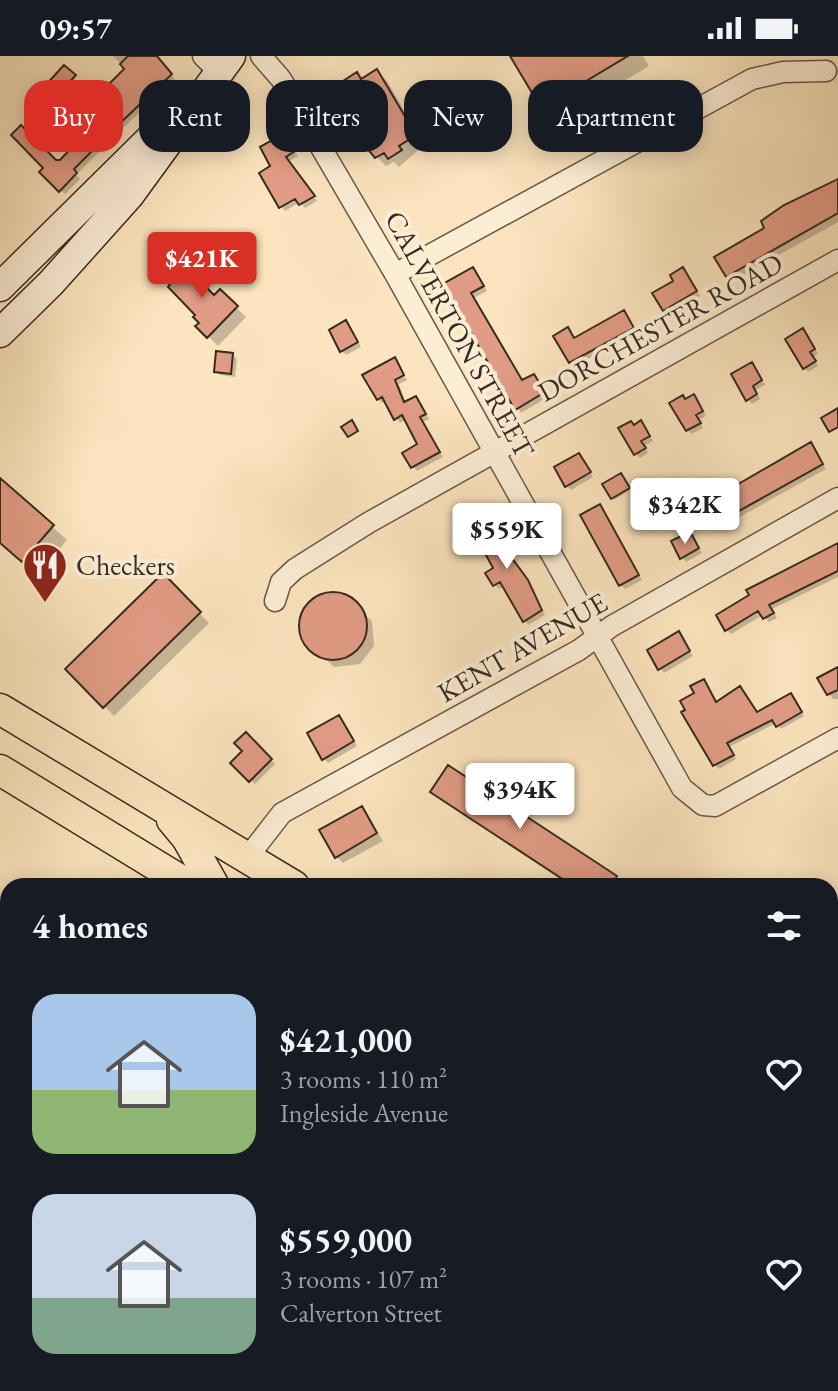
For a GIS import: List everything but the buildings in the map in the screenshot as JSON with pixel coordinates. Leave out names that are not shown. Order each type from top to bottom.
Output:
[{"type":"main road","points":[[0,287],[218,61]]},
{"type":"main road","points":[[0,333],[71,262],[129,196],[218,61]]},
{"type":"main road","points":[[0,709],[281,878]]},
{"type":"main road","points":[[0,770],[177,878]]},
{"type":"main road","points":[[160,806],[187,838],[210,878]]},
{"type":"main road","points":[[88,823],[143,878]]},
{"type":"street","name":"CALVERTON STREET","points":[[261,56],[281,79],[395,274],[682,788],[703,805],[715,806],[838,738]]},
{"type":"street","points":[[395,274],[752,79],[775,72],[826,71]]},
{"type":"street","name":"DORCHESTER ROAD","points":[[275,601],[281,582],[295,569],[368,523],[838,260]]},
{"type":"street","name":"KENT AVENUE","points":[[247,858],[282,813],[456,719],[838,498]]},
{"type":"place","name":"Checkers","points":[[45,604]]}]
